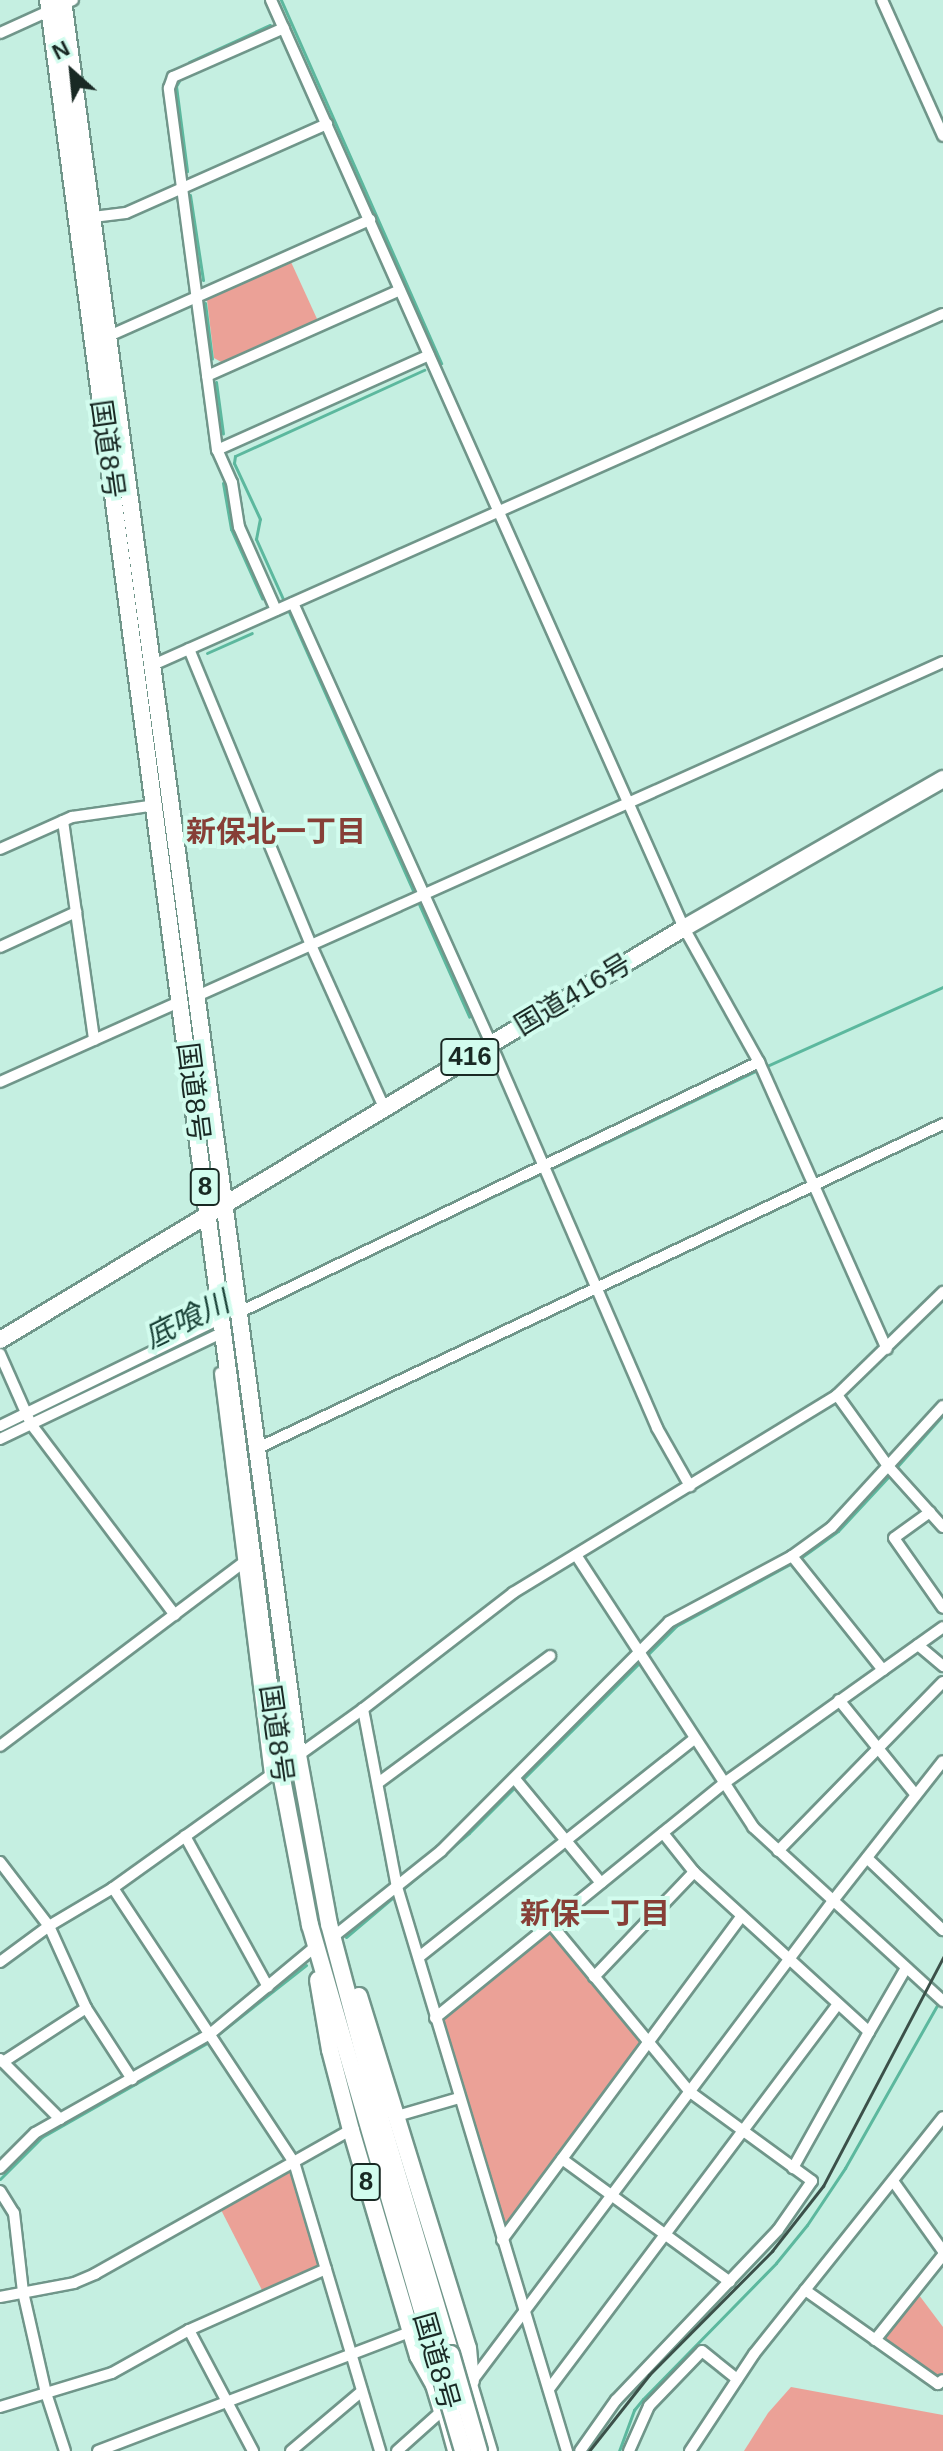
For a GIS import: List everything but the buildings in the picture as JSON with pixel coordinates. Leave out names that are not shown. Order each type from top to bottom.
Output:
[{"type":"highway","name":"国道8号","points":[[59,3],[93,217],[153,665],[189,998],[219,1326],[275,1772],[316,1946],[443,2356],[479,2451]]},
{"type":"highway","name":"国道8号","points":[[59,3],[156,805],[226,1206],[298,1755],[332,1933],[443,2356],[463,2451]]},
{"type":"highway","name":"国道416号","points":[[0,1340],[684,928],[943,779]]},
{"type":"highway","name":"8","points":[[332,1933],[351,1971],[397,2116],[468,2348],[471,2381]]},
{"type":"highway","name":"8","points":[[316,1946],[320,2000],[351,2130],[383,2219],[410,2332],[442,2411]]},
{"type":"street","points":[[271,0],[684,928],[759,1062],[887,1349]]},
{"type":"street","points":[[882,0],[943,136]]},
{"type":"street","points":[[0,33],[59,3]]},
{"type":"street","points":[[276,610],[239,527],[232,483],[217,450],[169,82],[173,77],[284,28]]},
{"type":"street","points":[[93,217],[126,213],[327,124]]},
{"type":"street","points":[[109,336],[370,220]]},
{"type":"street","points":[[207,376],[400,290]]},
{"type":"street","points":[[153,665],[943,314]]},
{"type":"street","points":[[217,450],[429,355]]},
{"type":"street","points":[[293,603],[491,1044],[657,1428],[690,1486]]},
{"type":"street","points":[[189,649],[311,945],[385,1110]]},
{"type":"street","points":[[0,1082],[424,896],[943,662]]},
{"type":"street","points":[[0,849],[63,821],[156,805]]},
{"type":"street","points":[[63,821],[94,1040]]},
{"type":"street","points":[[0,947],[76,912]]},
{"type":"street","points":[[240,1312],[759,1062]]},
{"type":"street","points":[[258,1448],[943,1124]]},
{"type":"street","points":[[0,1962],[49,1926],[113,1888],[363,1709],[513,1593],[837,1395],[943,1292]]},
{"type":"street","points":[[0,1426],[219,1326]]},
{"type":"street","points":[[0,1439],[219,1326]]},
{"type":"street","points":[[219,1326],[243,1563],[275,1772]]},
{"type":"street","points":[[0,1354],[31,1424],[175,1615]]},
{"type":"street","points":[[837,1395],[888,1466],[943,1527]]},
{"type":"street","points":[[332,1933],[441,1851],[669,1622],[792,1556],[832,1527],[941,1413]]},
{"type":"street","points":[[930,1512],[894,1538],[943,1608]]},
{"type":"street","points":[[576,1555],[753,1827],[943,2001]]},
{"type":"street","points":[[792,1556],[883,1670]]},
{"type":"street","points":[[0,1746],[243,1563]]},
{"type":"street","points":[[435,2018],[723,1784],[943,1627]]},
{"type":"street","points":[[918,1645],[943,1666]]},
{"type":"street","points":[[378,1783],[550,1656]]},
{"type":"street","points":[[778,1851],[943,1682]]},
{"type":"street","points":[[839,1700],[916,1795]]},
{"type":"street","points":[[363,1709],[397,1887],[523,2315],[567,2451]]},
{"type":"street","points":[[419,1957],[694,1739]]},
{"type":"street","points":[[397,2451],[471,2381],[613,2197],[832,1902],[943,1761]]},
{"type":"street","points":[[515,1779],[601,1883]]},
{"type":"street","points":[[663,1833],[694,1872],[869,2032]]},
{"type":"street","points":[[185,1836],[268,1987]]},
{"type":"street","points":[[867,1858],[943,1930]]},
{"type":"street","points":[[0,1862],[49,1926],[86,2008],[132,2079]]},
{"type":"street","points":[[594,1977],[694,1872]]},
{"type":"street","points":[[113,1888],[294,2162],[380,2451]]},
{"type":"street","points":[[502,2240],[742,1916]]},
{"type":"street","points":[[551,1924],[690,2092],[812,2181],[778,2230],[655,2356],[616,2400],[580,2451]]},
{"type":"street","points":[[0,2168],[35,2133],[210,2034],[316,1946]]},
{"type":"street","points":[[793,2168],[906,1968]]},
{"type":"street","points":[[549,2389],[838,2004]]},
{"type":"street","points":[[60,2119],[2,2061],[86,2008]]},
{"type":"street","points":[[397,2116],[459,2098]]},
{"type":"street","points":[[690,2451],[737,2379],[943,2117]]},
{"type":"street","points":[[0,2297],[74,2283],[95,2274],[351,2130]]},
{"type":"street","points":[[562,2159],[730,2282]]},
{"type":"street","points":[[875,2340],[943,2253],[893,2181]]},
{"type":"street","points":[[0,2191],[14,2213],[23,2292],[46,2393],[65,2451]]},
{"type":"street","points":[[0,2407],[112,2373],[189,2330],[326,2269]]},
{"type":"street","points":[[805,2290],[938,2384],[943,2380]]},
{"type":"street","points":[[189,2330],[253,2451]]},
{"type":"street","points":[[98,2451],[410,2332]]},
{"type":"street","points":[[629,2451],[649,2406],[702,2351],[737,2379]]},
{"type":"street","points":[[471,2381],[492,2451]]},
{"type":"street","points":[[291,2451],[362,2391]]},
{"type":"street","points":[[442,2411],[453,2451]]},
{"type":"shaded area","points":[[291,262],[318,321],[223,363],[214,358],[207,300]]},
{"type":"shaded area","points":[[551,1924],[648,2042],[502,2240],[435,2018]]},
{"type":"shaded area","points":[[291,2164],[326,2269],[264,2294],[218,2204]]},
{"type":"shaded area","points":[[919,2295],[943,2327],[943,2380],[938,2384],[877,2338]]},
{"type":"shaded area","points":[[791,2387],[943,2415],[943,2451],[744,2451],[768,2413]]},
{"type":"waterway","points":[[281,0],[441,363]]},
{"type":"waterway","points":[[189,62],[270,25]]},
{"type":"waterway","points":[[179,81],[176,86],[187,171]]},
{"type":"waterway","points":[[190,195],[203,280]]},
{"type":"waterway","points":[[205,303],[212,359]]},
{"type":"waterway","points":[[283,599],[256,539],[260,519],[234,463],[235,456],[424,370]]},
{"type":"waterway","points":[[216,382],[223,434]]},
{"type":"waterway","points":[[223,483],[231,529],[262,598]]},
{"type":"waterway","points":[[289,612],[469,1017]]},
{"type":"waterway","points":[[207,653],[252,633]]},
{"type":"waterway","points":[[399,1241],[758,1070],[943,987]]},
{"type":"waterway","name":"底喰川","points":[[0,1432],[215,1328]]},
{"type":"waterway","points":[[895,1469],[943,1415]]},
{"type":"waterway","points":[[799,1559],[838,1531],[890,1475]]},
{"type":"waterway","points":[[346,1937],[469,1833],[676,1626],[792,1563]]},
{"type":"waterway","points":[[0,2179],[42,2137],[207,2043],[306,1965]]},
{"type":"waterway","points":[[619,2451],[634,2410],[643,2399],[776,2263],[807,2225],[845,2168],[939,2002]]},
{"type":"railway","points":[[589,2451],[649,2375],[772,2251],[823,2186],[943,1957]]},
{"type":"district","name":"新保北一丁目","points":[[276,832]]},
{"type":"district","name":"新保一丁目","points":[[595,1914]]}]
